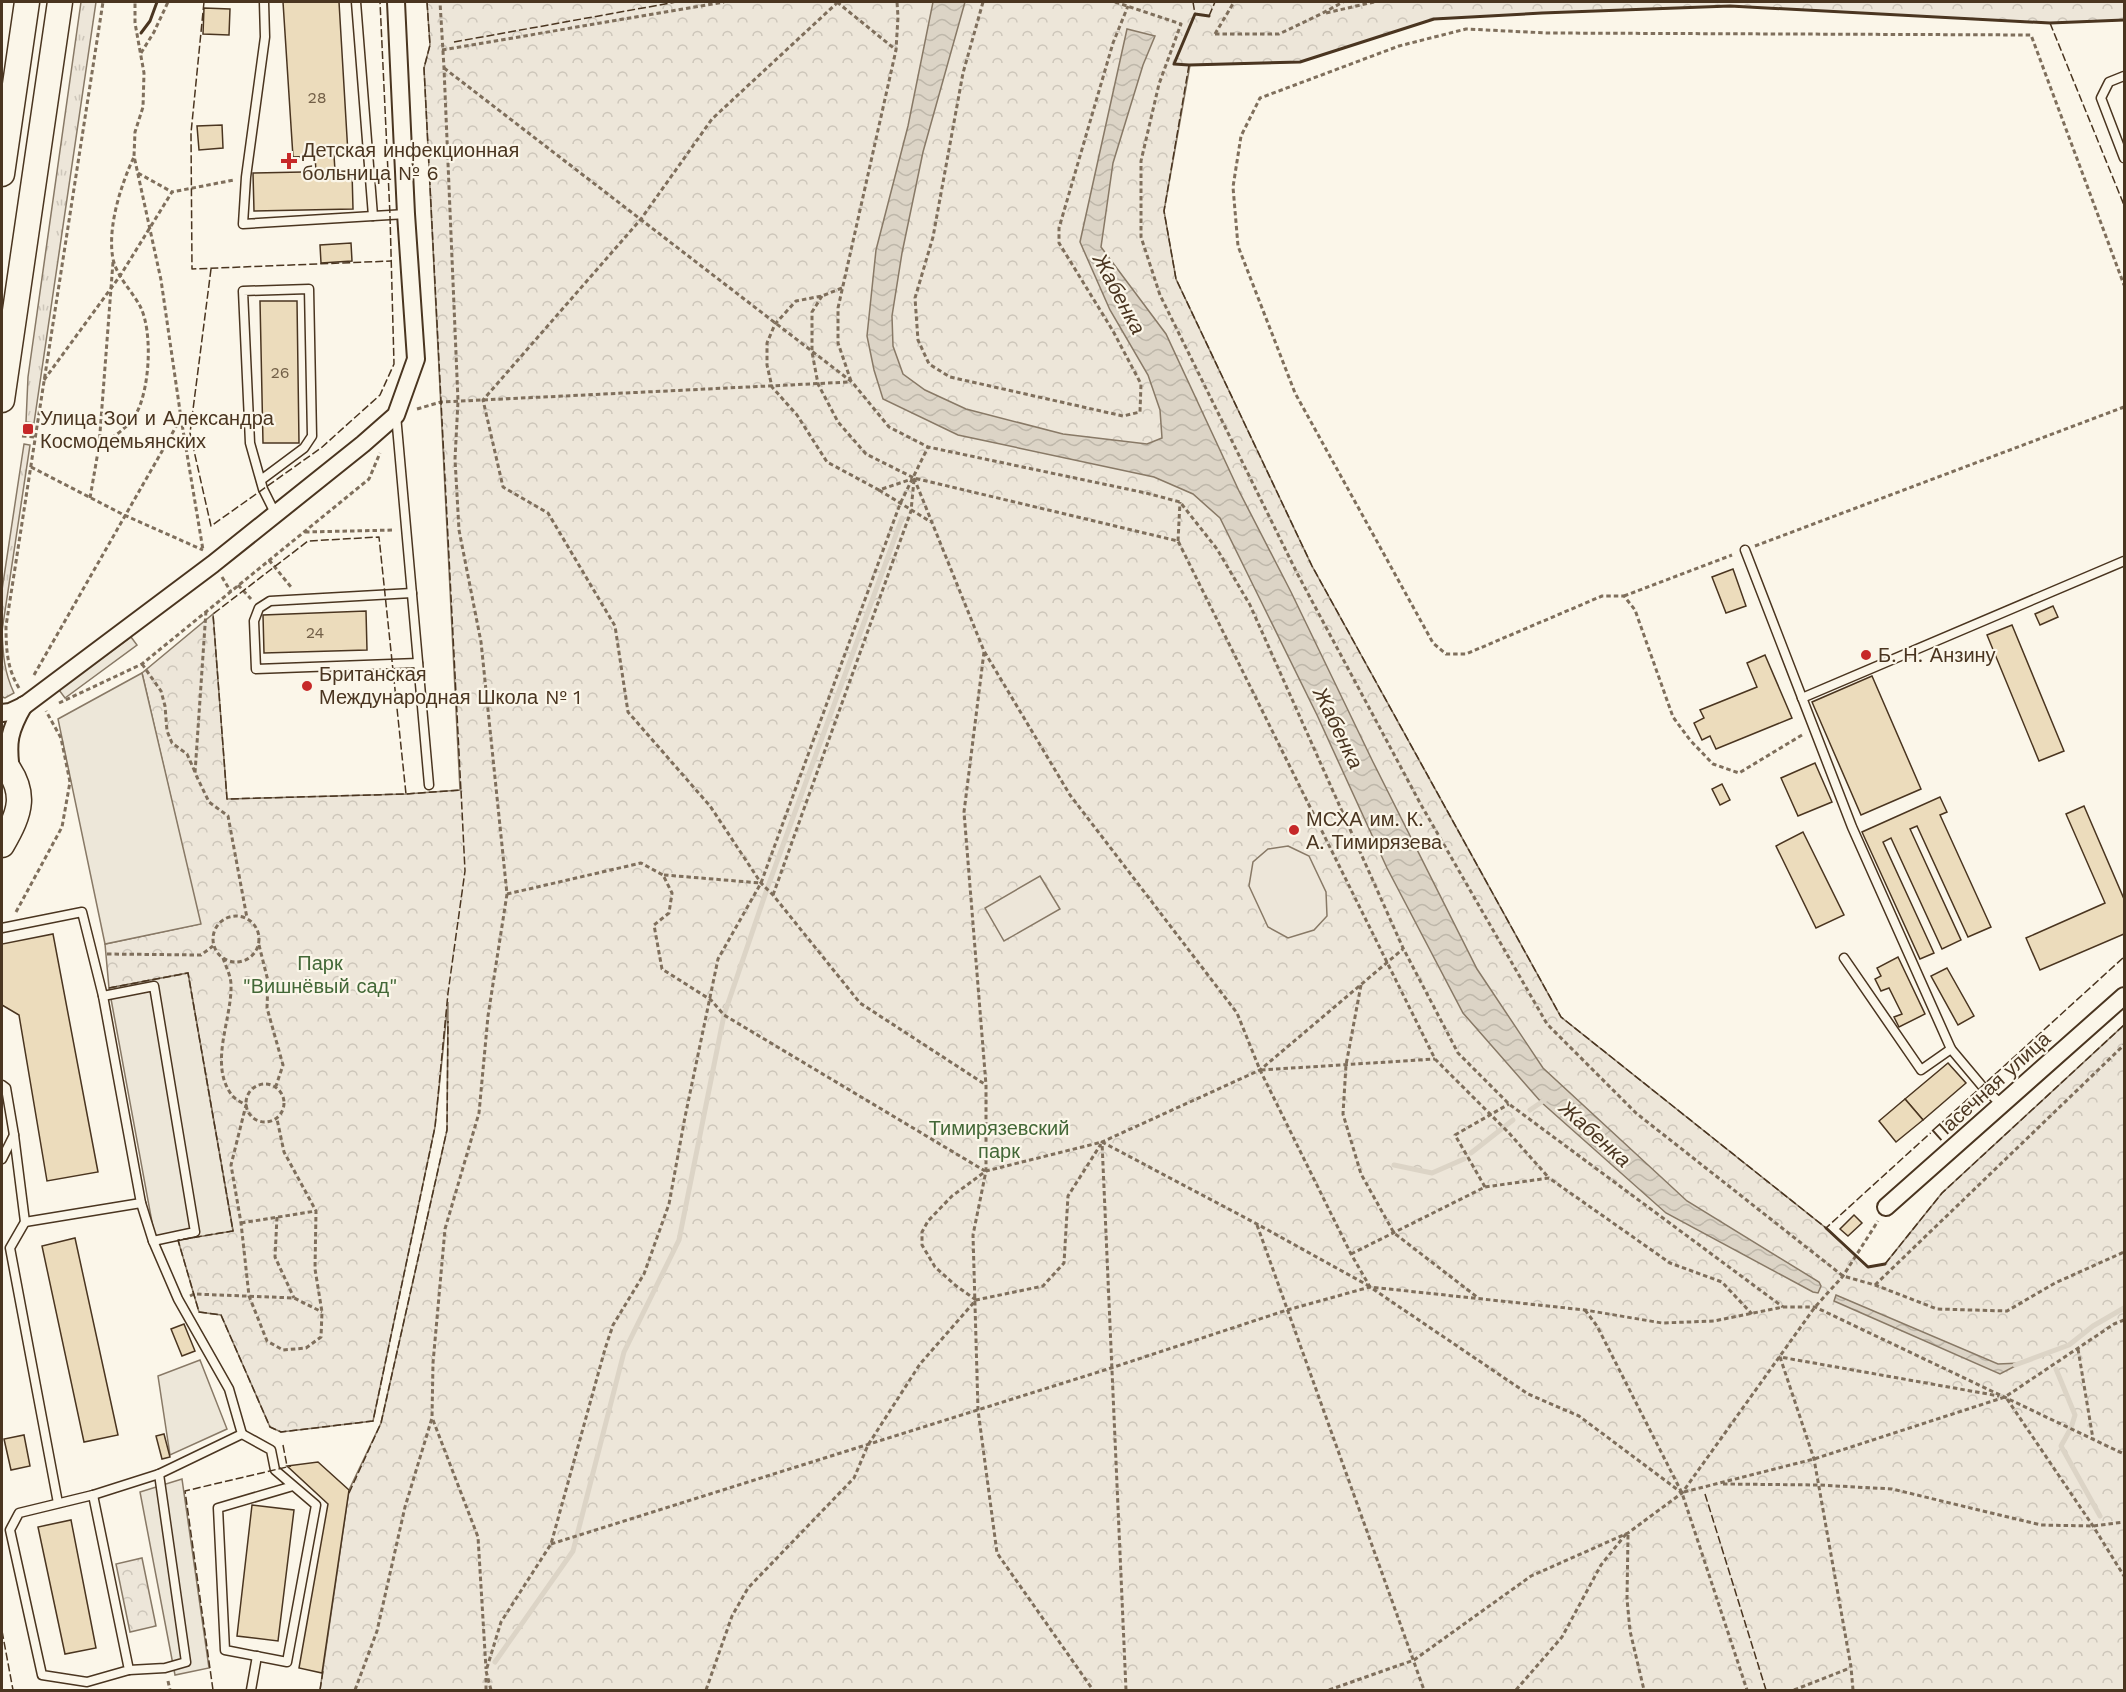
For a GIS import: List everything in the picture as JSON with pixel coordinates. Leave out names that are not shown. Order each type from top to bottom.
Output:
[{"type":"main road","points":[[2,174],[27,2]]},
{"type":"main road","points":[[2,400],[60,2]]},
{"type":"main road","points":[[2,845],[11,830],[19,803],[16,781],[6,766]]},
{"type":"street","points":[[2,713],[10,712],[213,564],[396,415],[416,358],[406,214],[396,2]]},
{"type":"street","points":[[6,766],[9,735],[26,700]]},
{"type":"street","name":"Пасечная улица","points":[[1886,1208],[2124,996]]},
{"type":"lane","points":[[264,2],[265,37],[246,177],[243,224],[406,214]]},
{"type":"lane","points":[[356,2],[373,216]]},
{"type":"lane","points":[[2124,76],[2109,82],[2101,98],[2124,158]]},
{"type":"lane","points":[[261,480],[304,448],[312,436],[309,289],[243,291],[250,443],[263,489],[275,513]]},
{"type":"lane","points":[[396,415],[429,785]]},
{"type":"lane","points":[[1745,550],[1852,826],[1951,1049],[1982,1086],[2002,1105]]},
{"type":"lane","points":[[1802,698],[2124,561]]},
{"type":"lane","points":[[412,593],[270,601],[259,608],[254,621],[256,669],[418,663]]},
{"type":"lane","points":[[5,927],[82,912],[103,996],[141,1203],[153,1241],[178,1299],[229,1389],[242,1434],[272,1450],[275,1470],[316,1505],[287,1662],[225,1650],[218,1508],[293,1486]]},
{"type":"lane","points":[[1844,958],[1921,1070],[1951,1049]]},
{"type":"lane","points":[[103,996],[154,986],[195,1233],[153,1241]]},
{"type":"lane","points":[[2,1085],[6,1088],[14,1135],[25,1222],[10,1248],[58,1503]]},
{"type":"lane","points":[[2,1159],[14,1135]]},
{"type":"lane","points":[[25,1222],[141,1203]]},
{"type":"lane","points":[[159,1474],[186,1662],[165,1668],[129,1670],[87,1686],[42,1675],[10,1530],[19,1513],[93,1495],[159,1474],[242,1434]]},
{"type":"lane","points":[[93,1495],[129,1670]]},
{"type":"lane","points":[[251,1690],[257,1656]]},
{"type":"path","points":[[5,927],[62,827],[70,782],[61,738],[46,710],[26,700],[13,679],[7,661],[6,626],[103,2]]},
{"type":"path","points":[[135,2],[135,23],[144,73],[143,107],[135,132],[134,156],[161,280],[203,550],[213,564]]},
{"type":"path","points":[[141,54],[168,2]]},
{"type":"path","points":[[355,1690],[377,1631],[405,1507],[432,1418],[433,1363],[445,1229],[479,1113],[488,1016],[507,894],[480,642],[459,530],[455,459],[458,401],[440,2]]},
{"type":"path","points":[[442,50],[724,2]]},
{"type":"path","points":[[483,400],[641,219],[712,119],[837,2],[896,50]]},
{"type":"path","points":[[852,382],[838,344],[838,308],[896,50],[897,2]]},
{"type":"path","points":[[983,2],[963,73],[933,237],[915,298],[918,340],[929,364],[950,377],[1124,416],[1140,412],[1141,384],[1113,331],[1059,243],[1059,228],[1113,43],[1128,6]]},
{"type":"path","points":[[1115,2],[1181,24],[1159,84],[1141,161],[1141,237],[1160,295],[1296,573],[1420,803],[1547,1024],[1636,1113],[1843,1276],[1875,1285],[1937,1309],[2007,1311],[2055,1283],[2124,1252]]},
{"type":"path","points":[[1234,2],[1215,34],[1279,34],[1343,2]]},
{"type":"path","points":[[1321,14],[1374,2]]},
{"type":"path","points":[[2124,285],[2031,35],[1548,33],[1466,28],[1399,46],[1260,98],[1241,136],[1233,187],[1238,246],[1295,393],[1433,643],[1446,654],[1466,654],[1602,596],[1624,596],[2124,407]]},
{"type":"path","points":[[444,68],[852,382],[889,427],[928,447],[1135,490],[1180,502],[1217,549],[1250,605],[1403,948],[1458,1053],[1509,1104],[1783,1306]]},
{"type":"path","points":[[90,498],[99,446],[113,260],[112,238],[126,174],[134,156]]},
{"type":"path","points":[[138,173],[172,192],[246,177]]},
{"type":"path","points":[[43,381],[120,276],[172,192]]},
{"type":"path","points":[[99,446],[117,435],[136,414],[146,383],[150,342],[141,308],[120,276],[113,260]]},
{"type":"path","points":[[842,288],[822,296],[796,301],[775,324],[766,344],[767,365],[772,387],[797,415],[827,462],[879,490],[932,523]]},
{"type":"path","points":[[822,296],[812,312],[812,352],[818,384],[838,422],[866,454],[914,478],[1178,541]]},
{"type":"path","points":[[396,415],[441,402],[852,382]]},
{"type":"path","points":[[483,400],[503,487],[548,513],[615,626],[627,712],[710,807],[761,883],[860,1003],[986,1085]]},
{"type":"path","points":[[34,675],[181,418]]},
{"type":"path","points":[[22,436],[36,437]]},
{"type":"path","points":[[46,710],[142,664],[369,479],[382,447]]},
{"type":"path","points":[[491,1690],[486,1671],[501,1622],[551,1544],[605,1349],[614,1325],[644,1274],[669,1204],[684,1117],[718,959],[761,883],[900,504],[928,447]]},
{"type":"path","points":[[31,467],[124,515],[203,550]]},
{"type":"path","points":[[879,490],[914,478]]},
{"type":"path","points":[[773,895],[911,511],[914,478]]},
{"type":"path","points":[[914,478],[984,651],[1070,795],[1237,1013],[1260,1070],[1351,1254],[1370,1287]]},
{"type":"path","points":[[1180,502],[1178,541],[1435,1059],[1509,1133],[1549,1178],[1670,1263],[1722,1282],[1752,1314]]},
{"type":"path","points":[[303,532],[405,530]]},
{"type":"path","points":[[269,560],[302,599]]},
{"type":"path","points":[[238,585],[259,608]]},
{"type":"path","points":[[1624,596],[1635,610],[1673,717],[1713,765],[1739,773],[1814,728]]},
{"type":"path","points":[[195,773],[207,611]]},
{"type":"path","points":[[984,651],[964,812],[986,1085],[986,1171],[974,1235],[978,1410],[997,1553],[1093,1690]]},
{"type":"path","points":[[142,664],[161,691],[167,730],[172,743],[187,754],[209,802],[228,816],[247,918],[257,929],[268,981],[267,1008],[283,1065],[276,1086]]},
{"type":"path","points":[[507,894],[641,863],[663,875],[761,883]]},
{"type":"path","points":[[663,875],[672,893],[669,913],[654,925],[662,969],[711,1000],[724,1015],[986,1171]]},
{"type":"path","points":[[247,918],[231,915],[218,923],[213,930],[213,946],[223,958],[230,962],[245,960],[251,956],[259,944]]},
{"type":"path","points":[[93,953],[201,955],[213,946]]},
{"type":"path","points":[[976,1300],[935,1267],[922,1245],[922,1232],[928,1221],[952,1196],[986,1171],[1102,1142],[1260,1070],[1403,948]]},
{"type":"path","points":[[223,958],[231,982],[230,1010],[221,1054],[224,1080],[232,1096],[246,1105],[248,1111],[257,1120],[264,1122],[276,1119],[281,1114],[285,1102],[284,1096],[276,1086],[264,1083],[253,1087],[246,1098],[246,1105],[231,1165],[241,1223],[249,1296],[267,1341],[283,1350],[306,1348],[321,1336],[322,1312],[315,1269],[316,1211],[284,1152],[276,1119]]},
{"type":"path","points":[[1362,983],[1346,1065],[1343,1114],[1361,1174],[1394,1233],[1478,1299]]},
{"type":"path","points":[[1875,1285],[2124,1045]]},
{"type":"path","points":[[1260,1070],[1435,1059]]},
{"type":"path","points":[[1485,1187],[1455,1135],[1509,1104]]},
{"type":"path","points":[[1102,1142],[1370,1287],[1528,1394],[1579,1416],[1682,1493]]},
{"type":"path","points":[[706,1690],[732,1617],[748,1588],[854,1478],[868,1444],[920,1364],[976,1300],[1043,1286],[1064,1263],[1068,1196],[1102,1142]]},
{"type":"path","points":[[1102,1142],[1126,1690]]},
{"type":"path","points":[[1351,1254],[1485,1187],[1549,1178]]},
{"type":"path","points":[[1329,1690],[1414,1660],[1531,1576],[1628,1533],[1682,1493],[1815,1307],[1843,1276],[1886,1208]]},
{"type":"path","points":[[241,1223],[316,1211]]},
{"type":"path","points":[[276,1217],[275,1257],[294,1298]]},
{"type":"path","points":[[1257,1224],[1424,1690]]},
{"type":"path","points":[[551,1544],[1111,1368],[1287,1310],[1370,1287],[1585,1310],[1662,1323],[1714,1321],[1783,1306],[1815,1307],[2124,1454]]},
{"type":"path","points":[[178,1299],[194,1294],[294,1298],[322,1312]]},
{"type":"path","points":[[1585,1310],[1597,1326],[1682,1493],[1747,1690]]},
{"type":"path","points":[[1682,1493],[1814,1459],[2006,1397],[2114,1324],[2124,1320]]},
{"type":"path","points":[[2078,1348],[2093,1439]]},
{"type":"path","points":[[1780,1357],[2006,1397],[2124,1576]]},
{"type":"path","points":[[1780,1357],[1814,1459],[1851,1667],[1853,1690]]},
{"type":"path","points":[[432,1418],[478,1538],[486,1690]]},
{"type":"path","points":[[1719,1484],[1818,1485],[1892,1489],[2041,1524],[2093,1526],[2124,1522]]},
{"type":"path","points":[[1516,1690],[1562,1638],[1601,1565],[1628,1533]]},
{"type":"path","points":[[1628,1533],[1627,1599],[1630,1631],[1644,1690]]},
{"type":"path","points":[[1794,1690],[1851,1667]]},
{"type":"green space","points":[[81,2],[96,2],[34,423],[26,422],[28,377]]},
{"type":"green space","name":"Тимирязевский парк","points":[[427,2],[2124,2],[2124,20],[2050,23],[1730,6],[1434,19],[1300,62],[1190,65],[1164,211],[1176,279],[1312,566],[1561,1017],[1826,1228],[1868,1267],[1885,1264],[1942,1193],[2124,1025],[2124,1690],[320,1690],[349,1490],[381,1423],[447,1130],[448,1002],[435,1127],[373,1421],[281,1432],[270,1427],[221,1315],[199,1312],[178,1240],[233,1231],[188,973],[109,988],[105,944],[200,924],[142,673],[213,614],[227,799],[406,794],[460,790],[424,68],[430,45]]},
{"type":"green space","points":[[24,444],[30,445],[2,631],[2,590]]},
{"type":"green space","points":[[2,631],[5,663],[14,693],[5,698],[2,697]]},
{"type":"green space","points":[[1288,846],[1309,856],[1326,892],[1327,916],[1314,930],[1288,938],[1268,927],[1249,886],[1253,862],[1268,849]]},
{"type":"green space","points":[[1040,876],[1060,909],[1004,941],[985,908]]},
{"type":"green space","points":[[142,1558],[156,1626],[130,1632],[116,1564]]},
{"type":"shaded area","points":[[131,637],[137,645],[65,698],[59,690]]},
{"type":"shaded area","points":[[142,673],[201,924],[105,944],[58,719]]},
{"type":"shaded area","points":[[188,973],[233,1231],[156,1244],[109,988]]},
{"type":"shaded area","points":[[200,1360],[227,1429],[170,1455],[158,1376]]},
{"type":"shaded area","points":[[182,1479],[209,1668],[175,1675],[140,1492]]},
{"type":"water","points":[[933,2],[965,2],[923,152],[902,253],[892,316],[893,346],[903,374],[925,390],[966,409],[1063,434],[1147,444],[1162,438],[1160,410],[1148,375],[1110,310],[1080,242],[1127,29],[1155,36],[1143,65],[1113,163],[1101,247],[1166,334],[1239,491],[1477,969],[1543,1068],[1687,1201],[1819,1282],[1821,1286],[1818,1293],[1666,1213],[1541,1102],[1463,1013],[1387,868],[1317,715],[1220,518],[1193,494],[1154,477],[958,435],[883,399],[867,336],[876,250],[908,126]]},
{"type":"water","points":[[1836,1295],[1998,1364],[2021,1363],[2000,1374],[1834,1301]]},
{"type":"building","points":[[283,2],[339,2],[348,154],[334,155],[335,171],[316,172],[315,156],[293,157]]},
{"type":"building","points":[[204,8],[230,9],[229,35],[203,34]]},
{"type":"building","points":[[222,125],[223,148],[199,150],[197,126]]},
{"type":"building","points":[[352,171],[353,209],[254,211],[253,173]]},
{"type":"building","points":[[351,243],[352,261],[321,263],[320,245]]},
{"type":"building","points":[[260,301],[297,301],[299,443],[263,443]]},
{"type":"building","points":[[1733,569],[1746,606],[1726,613],[1712,577]]},
{"type":"building","points":[[2053,606],[2058,617],[2040,625],[2035,614]]},
{"type":"building","points":[[366,611],[367,650],[264,653],[263,615]]},
{"type":"building","points":[[2012,625],[2064,751],[2039,761],[1987,635]]},
{"type":"building","points":[[1765,655],[1792,718],[1716,749],[1710,736],[1702,740],[1694,723],[1704,718],[1700,710],[1757,687],[1747,663]]},
{"type":"building","points":[[1872,676],[1921,789],[1861,815],[1812,702]]},
{"type":"building","points":[[1815,763],[1832,802],[1798,816],[1781,778]]},
{"type":"building","points":[[1722,784],[1730,800],[1720,805],[1712,789]]},
{"type":"building","points":[[1940,797],[1947,812],[1940,815],[1991,927],[1968,937],[1917,826],[1910,829],[1961,940],[1942,949],[1891,838],[1883,842],[1934,953],[1920,959],[1862,832]]},
{"type":"building","points":[[2084,806],[2124,899],[2124,934],[2040,970],[2026,938],[2105,903],[2066,814]]},
{"type":"building","points":[[1803,832],[1844,915],[1816,928],[1776,846]]},
{"type":"building","points":[[53,934],[98,1172],[47,1181],[19,1015],[2,1005],[2,944]]},
{"type":"building","points":[[1898,957],[1925,1014],[1899,1027],[1894,1017],[1902,1014],[1889,988],[1881,991],[1875,979],[1881,976],[1877,968]]},
{"type":"building","points":[[1947,968],[1974,1016],[1958,1025],[1931,976]]},
{"type":"building","points":[[1948,1063],[1966,1083],[1923,1120],[1905,1099]]},
{"type":"building","points":[[1905,1099],[1923,1120],[1896,1142],[1879,1121]]},
{"type":"building","points":[[1854,1215],[1862,1223],[1848,1236],[1840,1229]]},
{"type":"building","points":[[75,1238],[118,1435],[84,1442],[42,1246]]},
{"type":"building","points":[[184,1324],[195,1351],[182,1356],[171,1329]]},
{"type":"building","points":[[164,1434],[170,1457],[162,1459],[156,1436]]},
{"type":"building","points":[[24,1435],[30,1466],[11,1470],[4,1439]]},
{"type":"building","points":[[318,1462],[349,1490],[322,1673],[299,1668],[328,1504],[287,1466]]},
{"type":"building","points":[[252,1505],[294,1510],[278,1641],[237,1636]]},
{"type":"building","points":[[71,1520],[96,1648],[65,1654],[38,1527]]},
{"type":"waterway","points":[[495,1662],[573,1551],[624,1352],[679,1240],[724,1015],[767,889],[902,518]]},
{"type":"waterway","points":[[1530,1110],[1546,1099]]},
{"type":"waterway","points":[[1471,1153],[1513,1120]]},
{"type":"waterway","points":[[1394,1165],[1432,1173],[1464,1159]]},
{"type":"waterway","name":"Жабенка","points":[[2015,1365],[2069,1345],[2093,1326],[2124,1308]]},
{"type":"waterway","points":[[2056,1369],[2075,1415],[2061,1446],[2100,1516]]},
{"type":"fence","points":[[204,2],[191,133],[192,269],[391,261]]},
{"type":"fence","points":[[211,269],[190,433],[211,526],[321,448],[380,395],[394,364],[380,2]]},
{"type":"fence","points":[[427,2],[430,45],[424,68],[461,792]]},
{"type":"fence","points":[[454,42],[676,2]]},
{"type":"fence","points":[[1193,2],[1195,14]]},
{"type":"fence","points":[[1209,16],[1215,2]]},
{"type":"fence","points":[[2050,23],[2124,205]]},
{"type":"fence","points":[[1189,65],[1164,211],[1176,279],[1312,566],[1561,1017],[1826,1228],[2124,957]]},
{"type":"fence","points":[[109,988],[188,973],[233,1231],[178,1240],[199,1312],[221,1315],[270,1427],[281,1432],[373,1421],[435,1127],[448,993],[465,871],[461,790],[406,794],[227,799],[213,614],[308,541],[379,537],[406,794]]},
{"type":"fence","points":[[349,1493],[381,1423],[447,1130],[448,1021]]},
{"type":"fence","points":[[1885,1264],[1942,1193],[2124,1025]]},
{"type":"fence","points":[[283,1445],[287,1466]]},
{"type":"fence","points":[[213,1690],[185,1491],[291,1466]]},
{"type":"fence","points":[[1705,1494],[1766,1690]]},
{"type":"fence","points":[[2,1631],[13,1690]]},
{"type":"fence","points":[[320,1690],[323,1671]]},
{"type":"wall","points":[[141,33],[150,21],[157,2]]},
{"type":"wall","points":[[1209,16],[1195,14],[1174,64],[1300,62],[1434,19],[1542,13],[1730,6],[2050,23],[2124,20]]},
{"type":"wall","points":[[1826,1228],[1868,1267],[1885,1264]]},
{"type":"place","name":"Детская инфекционная больница № 6","points":[[289,161]]},
{"type":"place","name":"Улица Зои и Александра Космодемьянских","points":[[28,429]]},
{"type":"place","name":"Б. Н. Анзину","points":[[1866,655]]},
{"type":"place","name":"Британская Международная Школа № 1","points":[[307,686]]},
{"type":"place","name":"МСХА им. К. А. Тимирязева","points":[[1294,830]]},
{"type":"park label","name":"Парк \"Вишнёвый сад\"","points":[[320,974]]}]
